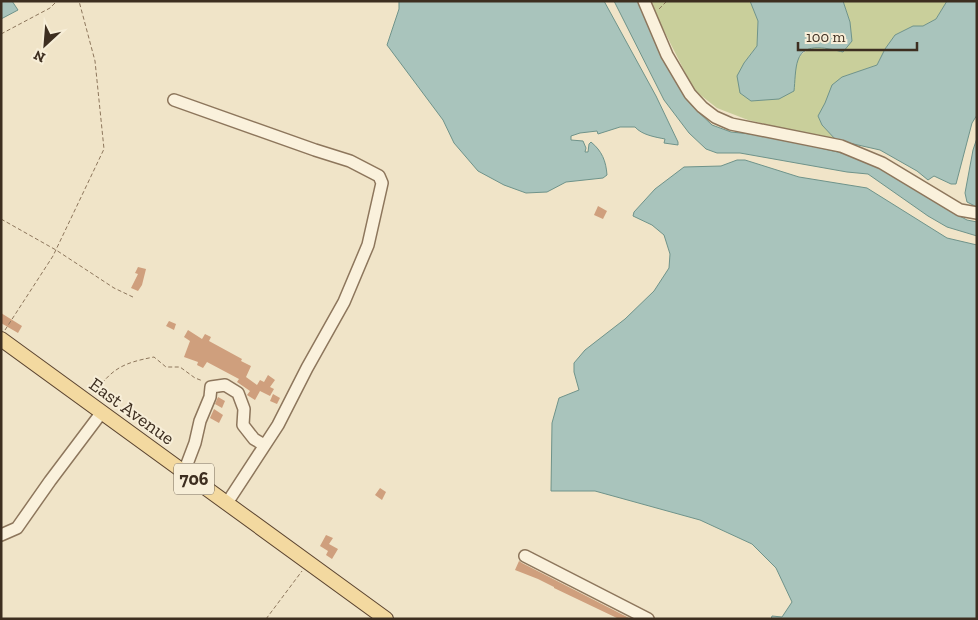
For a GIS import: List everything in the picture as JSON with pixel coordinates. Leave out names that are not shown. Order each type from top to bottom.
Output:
[{"type":"main road","name":"East Avenue","points":[[1,337],[386,619]]},
{"type":"street","points":[[644,1],[667,55],[690,94],[715,117],[730,124],[841,146],[882,163],[960,210],[977,213]]},
{"type":"street","points":[[174,100],[350,161],[379,176],[382,183],[368,245],[344,302],[278,425],[227,503]]},
{"type":"street","points":[[184,472],[195,443],[200,421],[210,397],[211,387],[225,385],[238,393],[244,409],[244,425],[254,439],[264,445]]},
{"type":"street","points":[[1,535],[17,528],[102,412]]},
{"type":"street","points":[[525,556],[648,619]]},
{"type":"path","points":[[1,34],[50,8],[56,1]]},
{"type":"path","points":[[1,337],[53,256],[104,149],[95,61],[79,1]]},
{"type":"path","points":[[649,13],[661,9],[667,1]]},
{"type":"path","points":[[1,219],[56,250],[114,288],[135,298]]},
{"type":"path","points":[[88,402],[103,381],[117,368],[133,361],[154,357],[166,367],[180,367],[195,378],[211,385],[211,387]]},
{"type":"path","points":[[266,619],[309,562]]},
{"type":"green space","points":[[649,1],[750,1],[758,21],[757,46],[744,63],[798,59],[811,49],[828,49],[850,22],[843,1],[947,1],[936,19],[923,26],[913,26],[895,35],[877,65],[842,77],[818,116],[822,125],[836,140],[748,120],[717,108],[694,90]]},
{"type":"water","points":[[1,1],[12,1],[18,10],[1,19]]},
{"type":"water","points":[[399,1],[604,1],[656,96],[678,145],[664,143],[665,139],[645,134],[635,127],[620,127],[598,134],[597,131],[580,133],[571,136],[571,140],[583,141],[586,148],[585,152],[588,152],[591,142],[598,149],[603,157],[607,175],[603,178],[566,182],[547,192],[526,193],[504,185],[478,171],[454,143],[443,120],[387,45],[399,9]]},
{"type":"water","points":[[614,1],[640,1],[665,62],[692,106],[712,125],[731,132],[769,136],[872,160],[947,204],[952,212],[967,220],[977,222],[977,236],[947,227],[868,174],[740,153],[717,153],[706,149],[689,133],[664,100]]},
{"type":"water","points":[[750,1],[843,1],[850,22],[852,41],[843,52],[818,48],[806,50],[801,54],[797,63],[794,91],[779,99],[751,101],[740,93],[737,76],[757,46],[758,21]]},
{"type":"water","points":[[947,1],[977,1],[977,115],[972,123],[956,184],[951,184],[934,176],[928,180],[917,171],[880,150],[836,140],[822,125],[818,116],[832,85],[842,77],[877,65],[895,35],[913,26],[923,26],[936,19]]},
{"type":"water","points":[[977,138],[977,207],[967,202],[965,193]]},
{"type":"water","points":[[737,160],[745,160],[799,177],[867,188],[947,238],[977,245],[977,619],[771,619],[772,616],[782,617],[792,602],[776,568],[752,544],[700,520],[595,491],[551,491],[552,423],[559,398],[579,390],[574,372],[574,363],[585,350],[625,319],[654,291],[669,268],[670,254],[664,235],[652,225],[633,216],[634,212],[655,189],[684,167],[721,166]]},
{"type":"building","points":[[598,206],[607,211],[603,219],[594,215]]},
{"type":"building","points":[[138,267],[146,269],[142,285],[138,291],[131,288],[138,274],[135,273]]},
{"type":"building","points":[[1,313],[22,326],[18,333],[1,323]]},
{"type":"building","points":[[169,321],[176,324],[174,330],[166,326]]},
{"type":"building","points":[[188,330],[202,339],[205,334],[211,337],[209,341],[251,366],[246,377],[257,385],[260,380],[264,382],[268,375],[275,380],[270,387],[274,389],[270,396],[260,391],[255,400],[247,395],[250,391],[237,382],[239,379],[207,362],[203,368],[197,365],[198,362],[184,357],[190,341],[184,337]]},
{"type":"building","points":[[273,394],[280,398],[277,404],[270,401]]},
{"type":"building","points":[[218,397],[225,401],[222,408],[215,404]]},
{"type":"building","points":[[214,409],[223,415],[219,423],[210,418]]},
{"type":"building","points":[[131,410],[137,414],[134,420],[127,416]]},
{"type":"building","points":[[380,488],[386,492],[382,500],[375,495]]},
{"type":"building","points":[[326,535],[333,538],[329,544],[338,549],[332,559],[326,555],[328,551],[320,546]]},
{"type":"building","points":[[519,561],[631,619],[619,619],[538,579],[515,570]]}]
